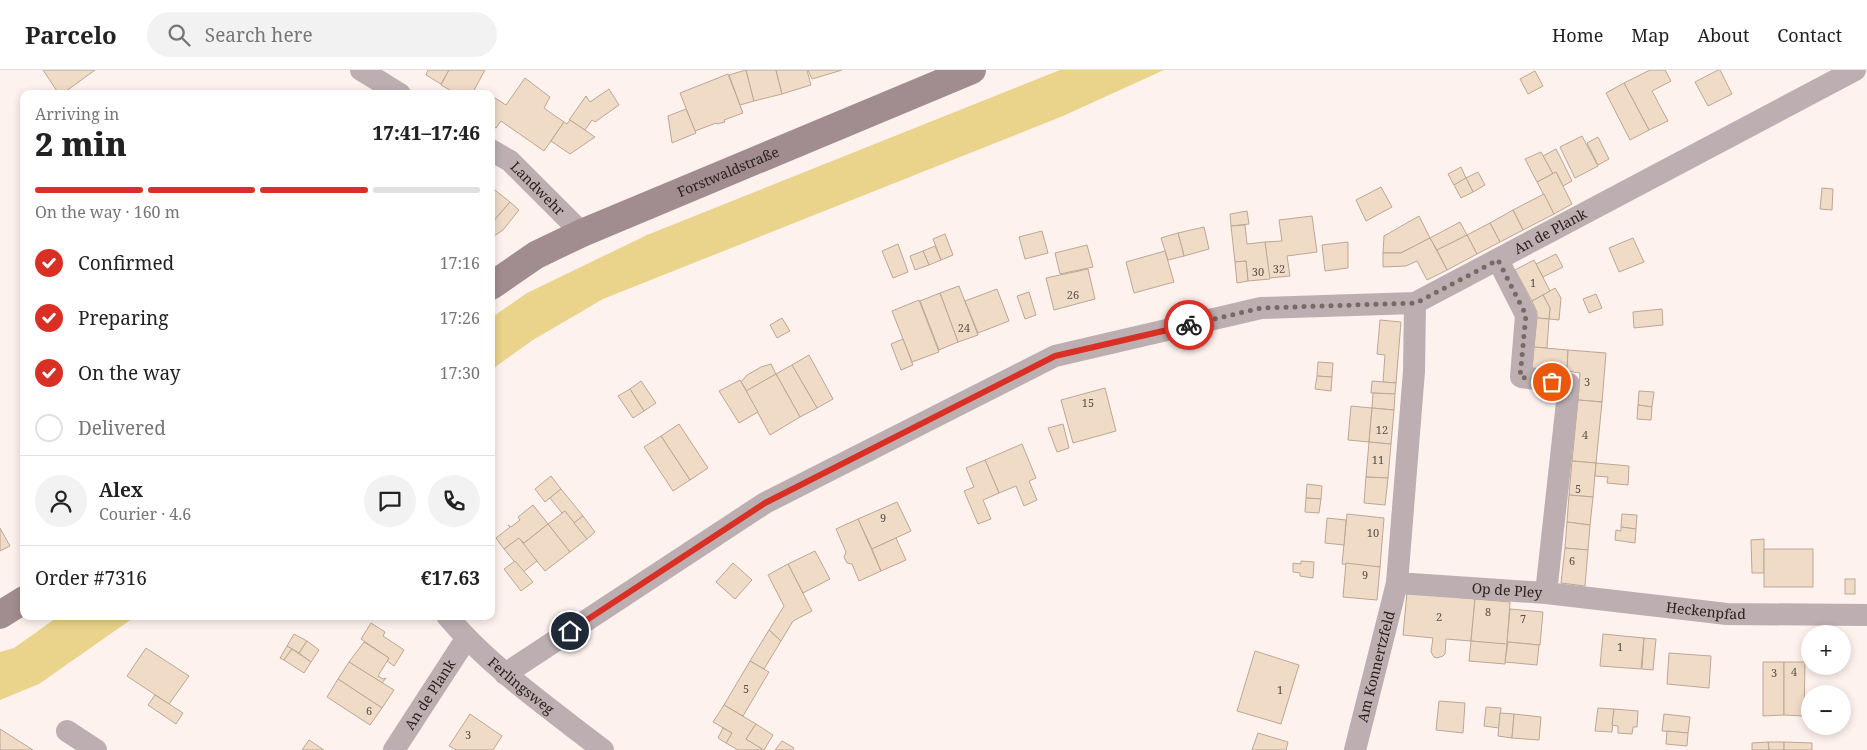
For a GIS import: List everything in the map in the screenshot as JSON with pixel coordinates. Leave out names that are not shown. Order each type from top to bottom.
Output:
[{"type":"street","points":[[361,70],[394,90]]},
{"type":"street","name":"Forstwaldstraße","points":[[495,283],[536,254],[582,233],[972,70]]},
{"type":"street","name":"An de Plank","points":[[506,674],[765,503],[1055,356],[1261,308],[1416,303],[1855,70]]},
{"type":"street","name":"Landwehr","points":[[495,152],[510,161],[582,233]]},
{"type":"street","name":"Op de Pley","points":[[1397,583],[1546,593],[1568,384],[1520,377],[1526,315],[1498,260]]},
{"type":"street","points":[[1397,583],[1414,371],[1416,303]]},
{"type":"street","name":"Am Konnertzfeld","points":[[1355,750],[1397,583]]},
{"type":"street","name":"Heckenpfad","points":[[1546,593],[1726,614],[1867,615]]},
{"type":"street","points":[[0,615],[20,602]]},
{"type":"street","name":"Ferlingsweg","points":[[450,620],[466,639],[506,674],[603,750]]},
{"type":"street","name":"An de Plank","points":[[394,750],[466,639]]},
{"type":"street","points":[[67,731],[96,750]]},
{"type":"shaded area","points":[[1060,70],[1164,70],[1063,116],[603,299],[533,340],[495,367],[495,315],[527,293],[647,235]]},
{"type":"shaded area","points":[[53,620],[130,620],[39,684],[0,700],[0,652],[14,648]]},
{"type":"building","points":[[43,70],[95,70],[68,90],[56,90]]},
{"type":"building","points":[[428,70],[449,70],[441,84],[426,75]]},
{"type":"building","points":[[449,70],[485,70],[474,90],[450,90],[441,85]]},
{"type":"building","points":[[746,70],[754,101],[740,105],[729,75]]},
{"type":"building","points":[[746,70],[776,70],[782,94],[754,101]]},
{"type":"building","points":[[776,70],[807,70],[811,85],[782,94]]},
{"type":"building","points":[[808,70],[842,70],[812,79]]},
{"type":"building","points":[[1650,70],[1665,70],[1671,81],[1652,91],[1668,121],[1649,130],[1624,83]]},
{"type":"building","points":[[1720,70],[1732,94],[1708,106],[1695,82]]},
{"type":"building","points":[[1535,71],[1543,86],[1528,94],[1520,79]]},
{"type":"building","points":[[728,74],[743,113],[724,120],[725,122],[716,123],[695,131],[680,93]]},
{"type":"building","points":[[525,78],[550,97],[544,108],[564,122],[544,151],[501,121],[495,127],[495,98],[506,105]]},
{"type":"building","points":[[1624,83],[1649,130],[1630,140],[1606,93]]},
{"type":"building","points":[[609,89],[619,105],[595,122],[592,120],[585,130],[569,120],[586,96],[590,102]]},
{"type":"building","points":[[686,109],[696,133],[672,143],[668,116]]},
{"type":"building","points":[[570,120],[595,137],[570,154],[551,141],[564,122],[567,124]]},
{"type":"building","points":[[1582,136],[1598,166],[1575,178],[1560,147]]},
{"type":"building","points":[[1598,137],[1609,159],[1598,165],[1587,143]]},
{"type":"building","points":[[1556,149],[1572,181],[1563,186],[1556,172],[1553,174],[1543,156]]},
{"type":"building","points":[[1541,152],[1553,174],[1537,182],[1525,159]]},
{"type":"building","points":[[1461,167],[1466,178],[1454,185],[1448,174]]},
{"type":"building","points":[[1478,172],[1485,185],[1473,192],[1466,178]]},
{"type":"building","points":[[1556,172],[1572,204],[1554,214],[1537,182]]},
{"type":"building","points":[[1466,178],[1473,192],[1461,198],[1454,185]]},
{"type":"building","points":[[1381,187],[1392,207],[1366,221],[1356,200]]},
{"type":"building","points":[[1822,188],[1833,189],[1832,210],[1820,209]]},
{"type":"building","points":[[495,190],[510,202],[495,219]]},
{"type":"building","points":[[1544,194],[1554,214],[1523,230],[1513,210]]},
{"type":"building","points":[[510,202],[519,210],[503,230],[495,235],[495,219]]},
{"type":"building","points":[[1513,210],[1523,230],[1500,242],[1490,223]]},
{"type":"building","points":[[1247,211],[1249,224],[1231,226],[1230,214]]},
{"type":"building","points":[[1312,216],[1317,252],[1287,256],[1290,276],[1269,278],[1265,242],[1282,241],[1279,220]]},
{"type":"building","points":[[1419,216],[1430,238],[1401,253],[1383,253],[1384,236]]},
{"type":"building","points":[[1460,222],[1467,235],[1437,250],[1430,238]]},
{"type":"building","points":[[1490,223],[1500,242],[1477,254],[1467,235]]},
{"type":"building","points":[[1245,225],[1247,244],[1265,242],[1270,279],[1248,281],[1246,261],[1235,262],[1231,226]]},
{"type":"building","points":[[1204,227],[1209,249],[1184,256],[1178,233]]},
{"type":"building","points":[[1042,231],[1048,253],[1025,259],[1019,237]]},
{"type":"building","points":[[1178,233],[1184,256],[1168,260],[1161,238]]},
{"type":"building","points":[[945,234],[953,255],[941,260],[933,239]]},
{"type":"building","points":[[1467,235],[1477,254],[1447,270],[1437,250]]},
{"type":"building","points":[[1430,238],[1447,270],[1427,280],[1417,261],[1406,266],[1383,267],[1383,253],[1401,253]]},
{"type":"building","points":[[1633,238],[1644,262],[1619,272],[1609,248]]},
{"type":"building","points":[[1348,242],[1348,268],[1325,271],[1322,245]]},
{"type":"building","points":[[898,244],[908,272],[893,278],[882,251]]},
{"type":"building","points":[[1087,245],[1093,267],[1060,274],[1055,253]]},
{"type":"building","points":[[935,246],[941,260],[929,265],[923,251]]},
{"type":"building","points":[[923,251],[929,265],[915,270],[910,256]]},
{"type":"building","points":[[1165,251],[1174,282],[1134,293],[1126,262]]},
{"type":"building","points":[[1556,254],[1563,267],[1543,277],[1536,264]]},
{"type":"building","points":[[1534,260],[1550,291],[1532,301],[1515,270]]},
{"type":"building","points":[[1246,261],[1248,281],[1237,283],[1235,262]]},
{"type":"building","points":[[1088,269],[1095,299],[1054,310],[1046,278]]},
{"type":"building","points":[[959,286],[978,335],[958,342],[940,293]]},
{"type":"building","points":[[1555,288],[1561,298],[1559,320],[1549,319],[1550,308],[1543,295]]},
{"type":"building","points":[[997,289],[1009,321],[978,333],[965,301]]},
{"type":"building","points":[[1029,292],[1036,315],[1025,319],[1017,296]]},
{"type":"building","points":[[940,293],[958,342],[939,350],[920,301]]},
{"type":"building","points":[[1596,294],[1602,308],[1589,313],[1583,299]]},
{"type":"building","points":[[1543,295],[1550,308],[1549,319],[1537,318],[1537,312],[1532,301]]},
{"type":"building","points":[[919,300],[939,352],[912,362],[892,311]]},
{"type":"building","points":[[1662,309],[1663,325],[1634,328],[1633,312]]},
{"type":"building","points":[[782,318],[790,331],[777,338],[770,325]]},
{"type":"building","points":[[1537,318],[1549,319],[1547,348],[1534,347]]},
{"type":"building","points":[[1380,320],[1401,322],[1396,383],[1383,382],[1385,355],[1377,354]]},
{"type":"building","points":[[903,339],[913,365],[901,370],[891,344]]},
{"type":"building","points":[[1534,347],[1568,350],[1567,371],[1532,368]]},
{"type":"building","points":[[1568,350],[1606,353],[1602,402],[1578,400],[1580,373],[1567,371]]},
{"type":"building","points":[[809,355],[833,399],[817,408],[792,365]]},
{"type":"building","points":[[1318,362],[1333,363],[1332,377],[1317,376]]},
{"type":"building","points":[[771,364],[776,374],[747,391],[741,382],[747,375]]},
{"type":"building","points":[[792,365],[817,408],[800,417],[776,374]]},
{"type":"building","points":[[776,374],[800,417],[770,435],[746,391]]},
{"type":"building","points":[[1317,376],[1332,377],[1331,391],[1315,389]]},
{"type":"building","points":[[740,380],[758,412],[739,423],[719,391]]},
{"type":"building","points":[[641,381],[656,403],[644,411],[630,389]]},
{"type":"building","points":[[1372,381],[1396,383],[1395,394],[1371,393]]},
{"type":"building","points":[[1105,388],[1116,431],[1073,443],[1061,400]]},
{"type":"building","points":[[630,389],[644,411],[633,418],[618,396]]},
{"type":"building","points":[[1639,391],[1654,392],[1652,407],[1638,405]]},
{"type":"building","points":[[1373,393],[1395,394],[1394,410],[1372,408]]},
{"type":"building","points":[[1578,400],[1602,402],[1596,463],[1572,461]]},
{"type":"building","points":[[1638,405],[1652,407],[1651,420],[1637,419]]},
{"type":"building","points":[[1351,406],[1372,408],[1369,442],[1348,440]]},
{"type":"building","points":[[1372,408],[1394,410],[1391,444],[1369,442]]},
{"type":"building","points":[[679,424],[708,468],[690,480],[661,436]]},
{"type":"building","points":[[1063,424],[1069,448],[1057,452],[1048,428]]},
{"type":"building","points":[[661,436],[690,480],[673,491],[644,447]]},
{"type":"building","points":[[1369,442],[1391,444],[1388,478],[1366,477]]},
{"type":"building","points":[[1022,444],[1036,478],[1029,481],[1037,500],[1024,506],[1016,486],[999,493],[985,460]]},
{"type":"building","points":[[985,460],[999,493],[983,500],[991,519],[978,524],[964,491],[974,487],[966,468]]},
{"type":"building","points":[[1572,461],[1596,463],[1593,497],[1569,495]]},
{"type":"building","points":[[1596,463],[1629,466],[1628,485],[1607,483],[1608,477],[1595,476]]},
{"type":"building","points":[[551,476],[561,489],[545,502],[535,489]]},
{"type":"building","points":[[1366,477],[1388,478],[1385,505],[1364,503]]},
{"type":"building","points":[[1307,484],[1322,486],[1321,499],[1306,498]]},
{"type":"building","points":[[561,489],[583,516],[574,523],[565,511],[562,513],[550,498]]},
{"type":"building","points":[[1569,495],[1593,497],[1590,525],[1567,522]]},
{"type":"building","points":[[1306,498],[1321,499],[1319,513],[1305,512]]},
{"type":"building","points":[[897,502],[911,531],[872,549],[858,519]]},
{"type":"building","points":[[533,505],[548,524],[524,543],[519,538],[504,549],[496,538],[510,527],[508,525],[511,527],[520,520],[518,517]]},
{"type":"building","points":[[565,511],[587,539],[570,552],[548,524]]},
{"type":"building","points":[[1347,514],[1384,518],[1380,567],[1342,564]]},
{"type":"building","points":[[1622,514],[1637,515],[1636,529],[1621,527]]},
{"type":"building","points":[[583,516],[595,532],[587,539],[574,523]]},
{"type":"building","points":[[1327,518],[1346,520],[1344,545],[1325,543]]},
{"type":"building","points":[[858,519],[881,571],[859,581],[852,564],[847,563],[844,557],[846,552],[836,529]]},
{"type":"building","points":[[1567,522],[1590,525],[1588,550],[1565,548]]},
{"type":"building","points":[[548,524],[570,552],[545,571],[523,544]]},
{"type":"building","points":[[1621,527],[1636,529],[1635,543],[1615,540],[1616,530],[1621,531]]},
{"type":"building","points":[[0,528],[10,546],[0,551]]},
{"type":"building","points":[[519,538],[537,561],[523,572],[504,549]]},
{"type":"building","points":[[896,538],[906,560],[881,571],[872,549]]},
{"type":"building","points":[[1764,539],[1764,573],[1752,573],[1751,540]]},
{"type":"building","points":[[1565,548],[1588,550],[1585,586],[1561,583]]},
{"type":"building","points":[[1764,549],[1813,549],[1813,587],[1764,587]]},
{"type":"building","points":[[815,551],[830,579],[803,593],[788,564]]},
{"type":"building","points":[[515,561],[533,582],[521,591],[504,569]]},
{"type":"building","points":[[1301,561],[1314,562],[1313,578],[1300,576],[1300,573],[1293,572],[1293,563],[1301,564]]},
{"type":"building","points":[[733,563],[752,580],[735,599],[716,582]]},
{"type":"building","points":[[1346,563],[1380,567],[1377,600],[1343,597]]},
{"type":"building","points":[[788,564],[812,611],[793,621],[781,641],[769,630],[784,606],[768,575]]},
{"type":"building","points":[[1845,579],[1855,579],[1855,594],[1845,594]]},
{"type":"building","points":[[1407,593],[1475,599],[1471,641],[1446,639],[1445,654],[1437,658],[1431,652],[1433,638],[1403,635]]},
{"type":"building","points":[[1475,599],[1510,602],[1507,645],[1471,641]]},
{"type":"building","points":[[1510,609],[1543,612],[1540,645],[1507,642]]},
{"type":"building","points":[[371,623],[385,632],[383,636],[404,650],[394,666],[387,661],[389,658],[361,639]]},
{"type":"building","points":[[769,630],[781,641],[764,669],[750,661]]},
{"type":"building","points":[[294,634],[307,641],[299,653],[287,646]]},
{"type":"building","points":[[1603,634],[1644,638],[1641,669],[1600,666]]},
{"type":"building","points":[[1644,638],[1656,639],[1653,670],[1642,669]]},
{"type":"building","points":[[307,641],[319,650],[311,662],[299,653]]},
{"type":"building","points":[[1471,641],[1507,644],[1505,664],[1469,661]]},
{"type":"building","points":[[364,642],[389,658],[378,676],[383,679],[386,678],[382,683],[349,662]]},
{"type":"building","points":[[1508,642],[1539,645],[1537,665],[1505,662]]},
{"type":"building","points":[[287,646],[292,649],[284,660],[280,658]]},
{"type":"building","points":[[146,648],[189,676],[169,704],[127,676]]},
{"type":"building","points":[[292,649],[311,662],[304,673],[284,660]]},
{"type":"building","points":[[1255,651],[1299,665],[1281,724],[1237,711]]},
{"type":"building","points":[[1669,653],[1711,656],[1709,688],[1667,684]]},
{"type":"building","points":[[750,661],[769,672],[743,716],[724,705]]},
{"type":"building","points":[[349,662],[394,690],[382,708],[338,679]]},
{"type":"building","points":[[1763,662],[1784,662],[1784,715],[1763,716]]},
{"type":"building","points":[[1784,662],[1801,662],[1801,675],[1805,675],[1805,685],[1801,685],[1801,716],[1784,715]]},
{"type":"building","points":[[338,679],[382,708],[370,725],[327,697]]},
{"type":"building","points":[[155,695],[183,713],[176,724],[148,705]]},
{"type":"building","points":[[1439,701],[1465,703],[1463,733],[1436,730]]},
{"type":"building","points":[[724,705],[756,724],[746,739],[764,750],[738,750],[726,743],[732,733],[713,722]]},
{"type":"building","points":[[1486,707],[1501,708],[1499,728],[1484,726]]},
{"type":"building","points":[[1598,708],[1614,709],[1612,732],[1595,731]]},
{"type":"building","points":[[1614,709],[1638,711],[1637,727],[1633,727],[1632,734],[1618,733],[1618,726],[1612,725]]},
{"type":"building","points":[[1500,713],[1514,714],[1512,738],[1498,736]]},
{"type":"building","points":[[470,714],[502,736],[493,750],[456,750],[449,746]]},
{"type":"building","points":[[1514,714],[1541,717],[1539,740],[1512,738]]},
{"type":"building","points":[[1664,714],[1690,717],[1688,733],[1662,731]]},
{"type":"building","points":[[756,724],[773,735],[764,750],[746,739]]},
{"type":"building","points":[[723,728],[732,733],[726,743],[718,738]]},
{"type":"building","points":[[0,729],[33,750],[0,750]]},
{"type":"building","points":[[1667,731],[1688,733],[1687,746],[1666,744]]},
{"type":"building","points":[[1258,733],[1288,742],[1286,750],[1252,750]]},
{"type":"building","points":[[309,740],[324,750],[302,750]]},
{"type":"building","points":[[782,741],[794,748],[793,750],[775,750]]},
{"type":"building","points":[[1768,742],[1784,742],[1784,750],[1769,750]]},
{"type":"building","points":[[1768,742],[1769,750],[1752,750],[1752,743]]},
{"type":"building","points":[[1784,742],[1812,743],[1812,750],[1784,750]]},
{"type":"way so far","points":[[1189,325],[1261,308],[1416,303],[1498,260],[1526,315],[1520,377],[1552,382]]},
{"type":"route","points":[[570,631],[765,503],[1055,356],[1189,325]]}]
